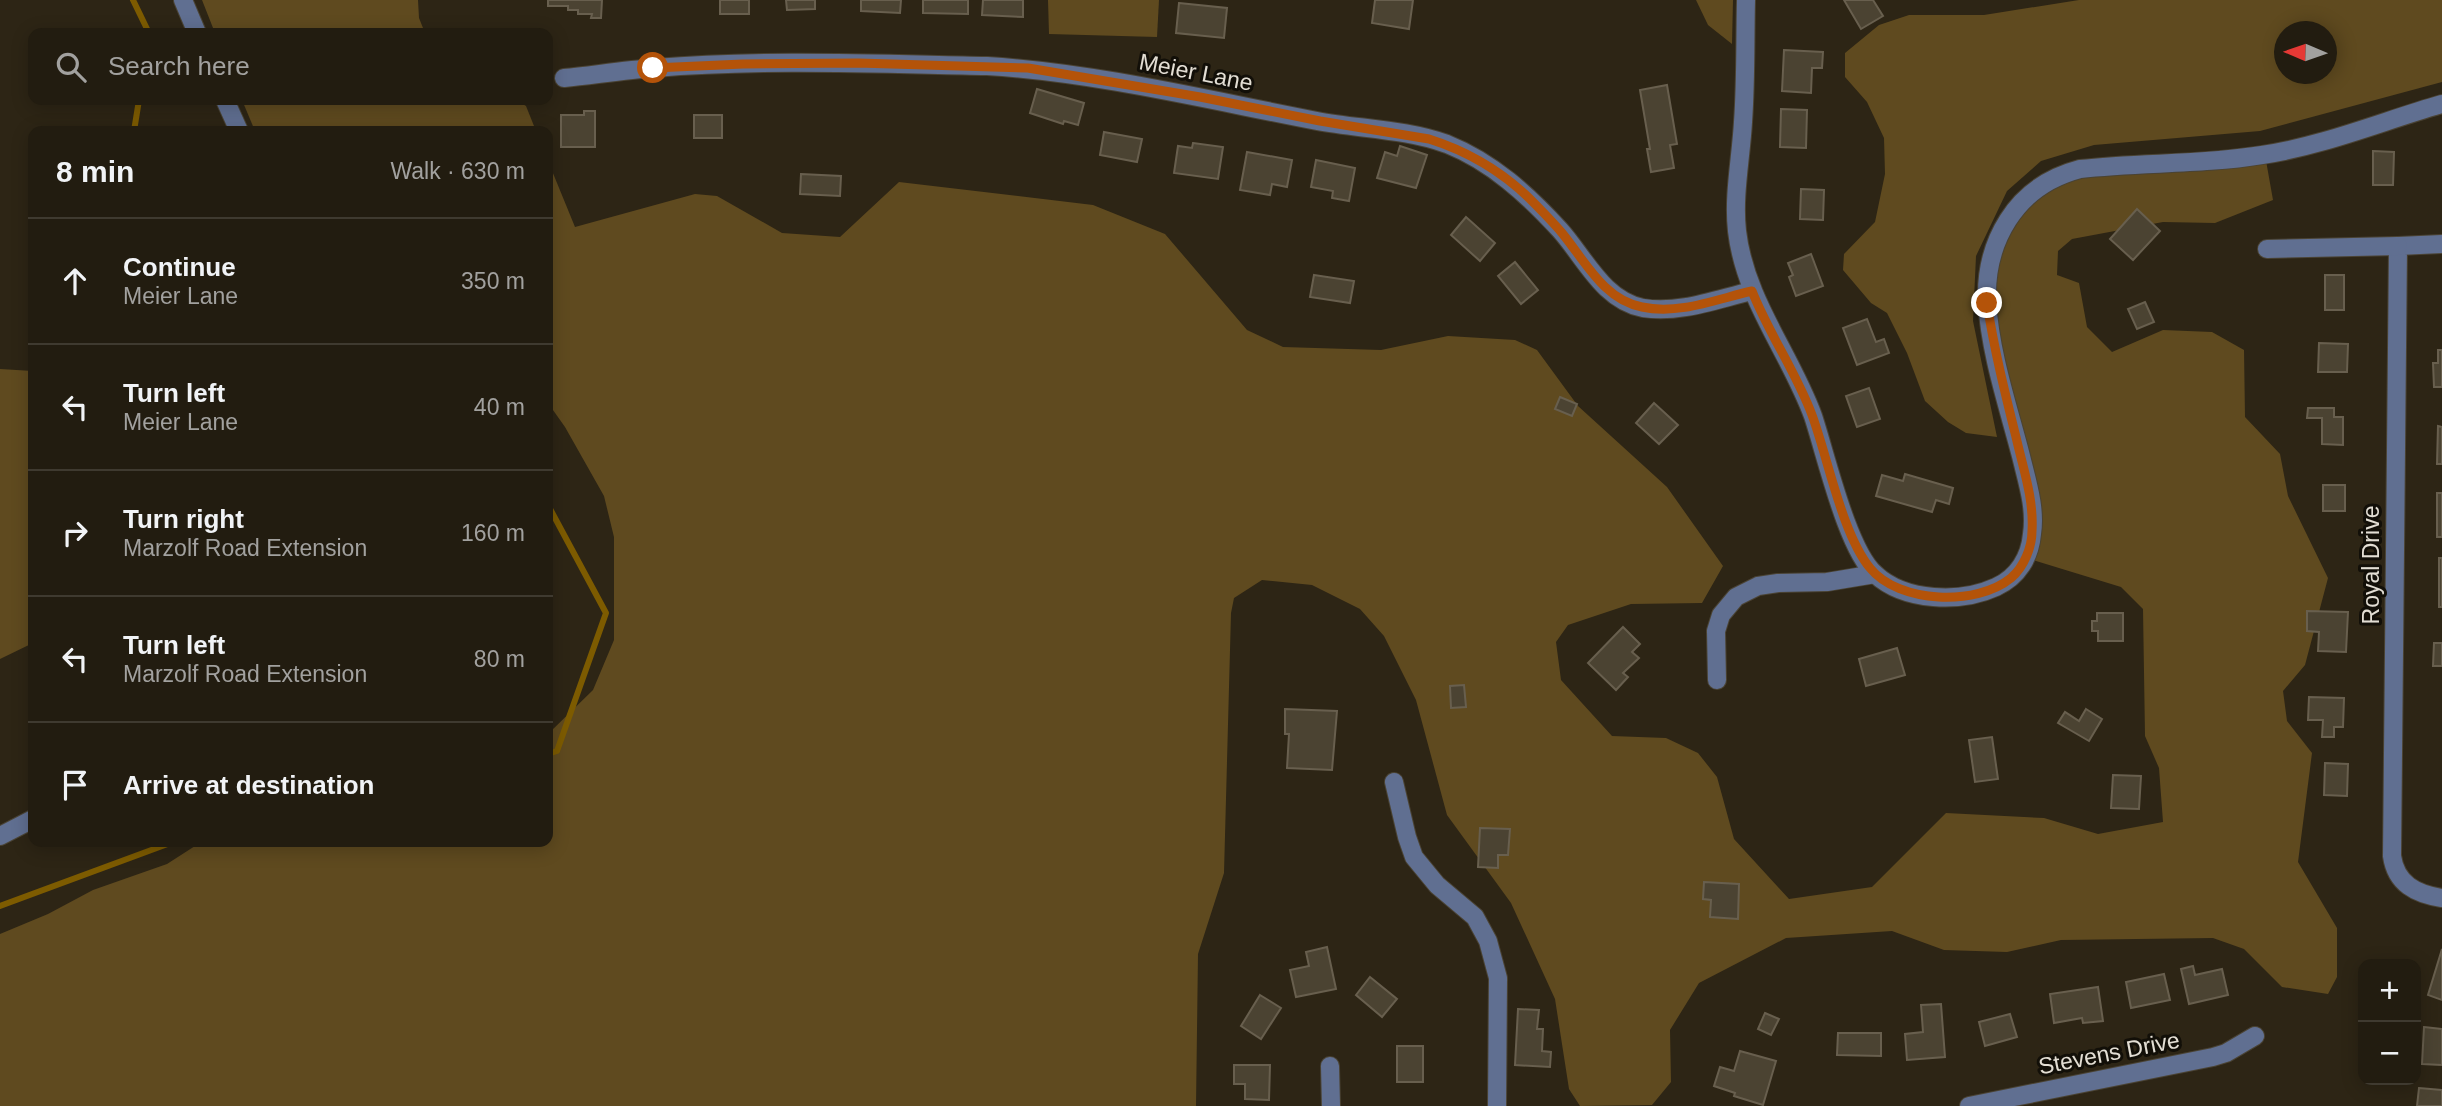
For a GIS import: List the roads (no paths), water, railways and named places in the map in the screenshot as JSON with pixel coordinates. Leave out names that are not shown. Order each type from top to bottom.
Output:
[{"type":"street","points":[[183,0],[195,28]]},
{"type":"street","points":[[1746,0],[1744,121],[1736,226],[1738,244],[1752,291],[1812,414],[1857,547],[1875,574],[1903,590],[1921,596],[1972,594],[1995,587],[2010,579],[2026,558],[2032,534],[2033,512],[1994,345],[1987,290],[1994,248],[2014,209],[2028,195],[2045,182],[2063,173],[2080,169],[2265,155],[2442,104]]},
{"type":"street","name":"Meier Lane","points":[[564,78],[653,68],[743,64],[987,65],[1028,68],[1200,97],[1429,139],[1466,152],[1528,197],[1561,232],[1602,284],[1627,303],[1654,309],[1674,309],[1752,291]]},
{"type":"street","points":[[227,105],[237,126]]},
{"type":"street","points":[[2267,250],[2442,244]]},
{"type":"street","name":"Royal Drive","points":[[2398,246],[2392,856],[2398,875],[2410,888],[2442,898]]},
{"type":"street","points":[[1717,680],[1716,631],[1721,615],[1736,597],[1758,586],[1827,582],[1875,574]]},
{"type":"street","points":[[1394,782],[1414,857],[1437,886],[1475,917],[1488,940],[1495,961],[1498,978],[1497,1106]]},
{"type":"street","points":[[0,836],[28,822]]},
{"type":"street","name":"Stevens Drive","points":[[1969,1106],[2213,1057],[2226,1053],[2255,1036]]},
{"type":"street","points":[[1331,1066],[1331,1106]]},
{"type":"waterway","points":[[133,0],[147,28]]},
{"type":"waterway","points":[[135,126],[138,105]]},
{"type":"waterway","points":[[553,514],[606,613],[557,751],[553,752]]},
{"type":"waterway","points":[[0,906],[159,847]]}]
